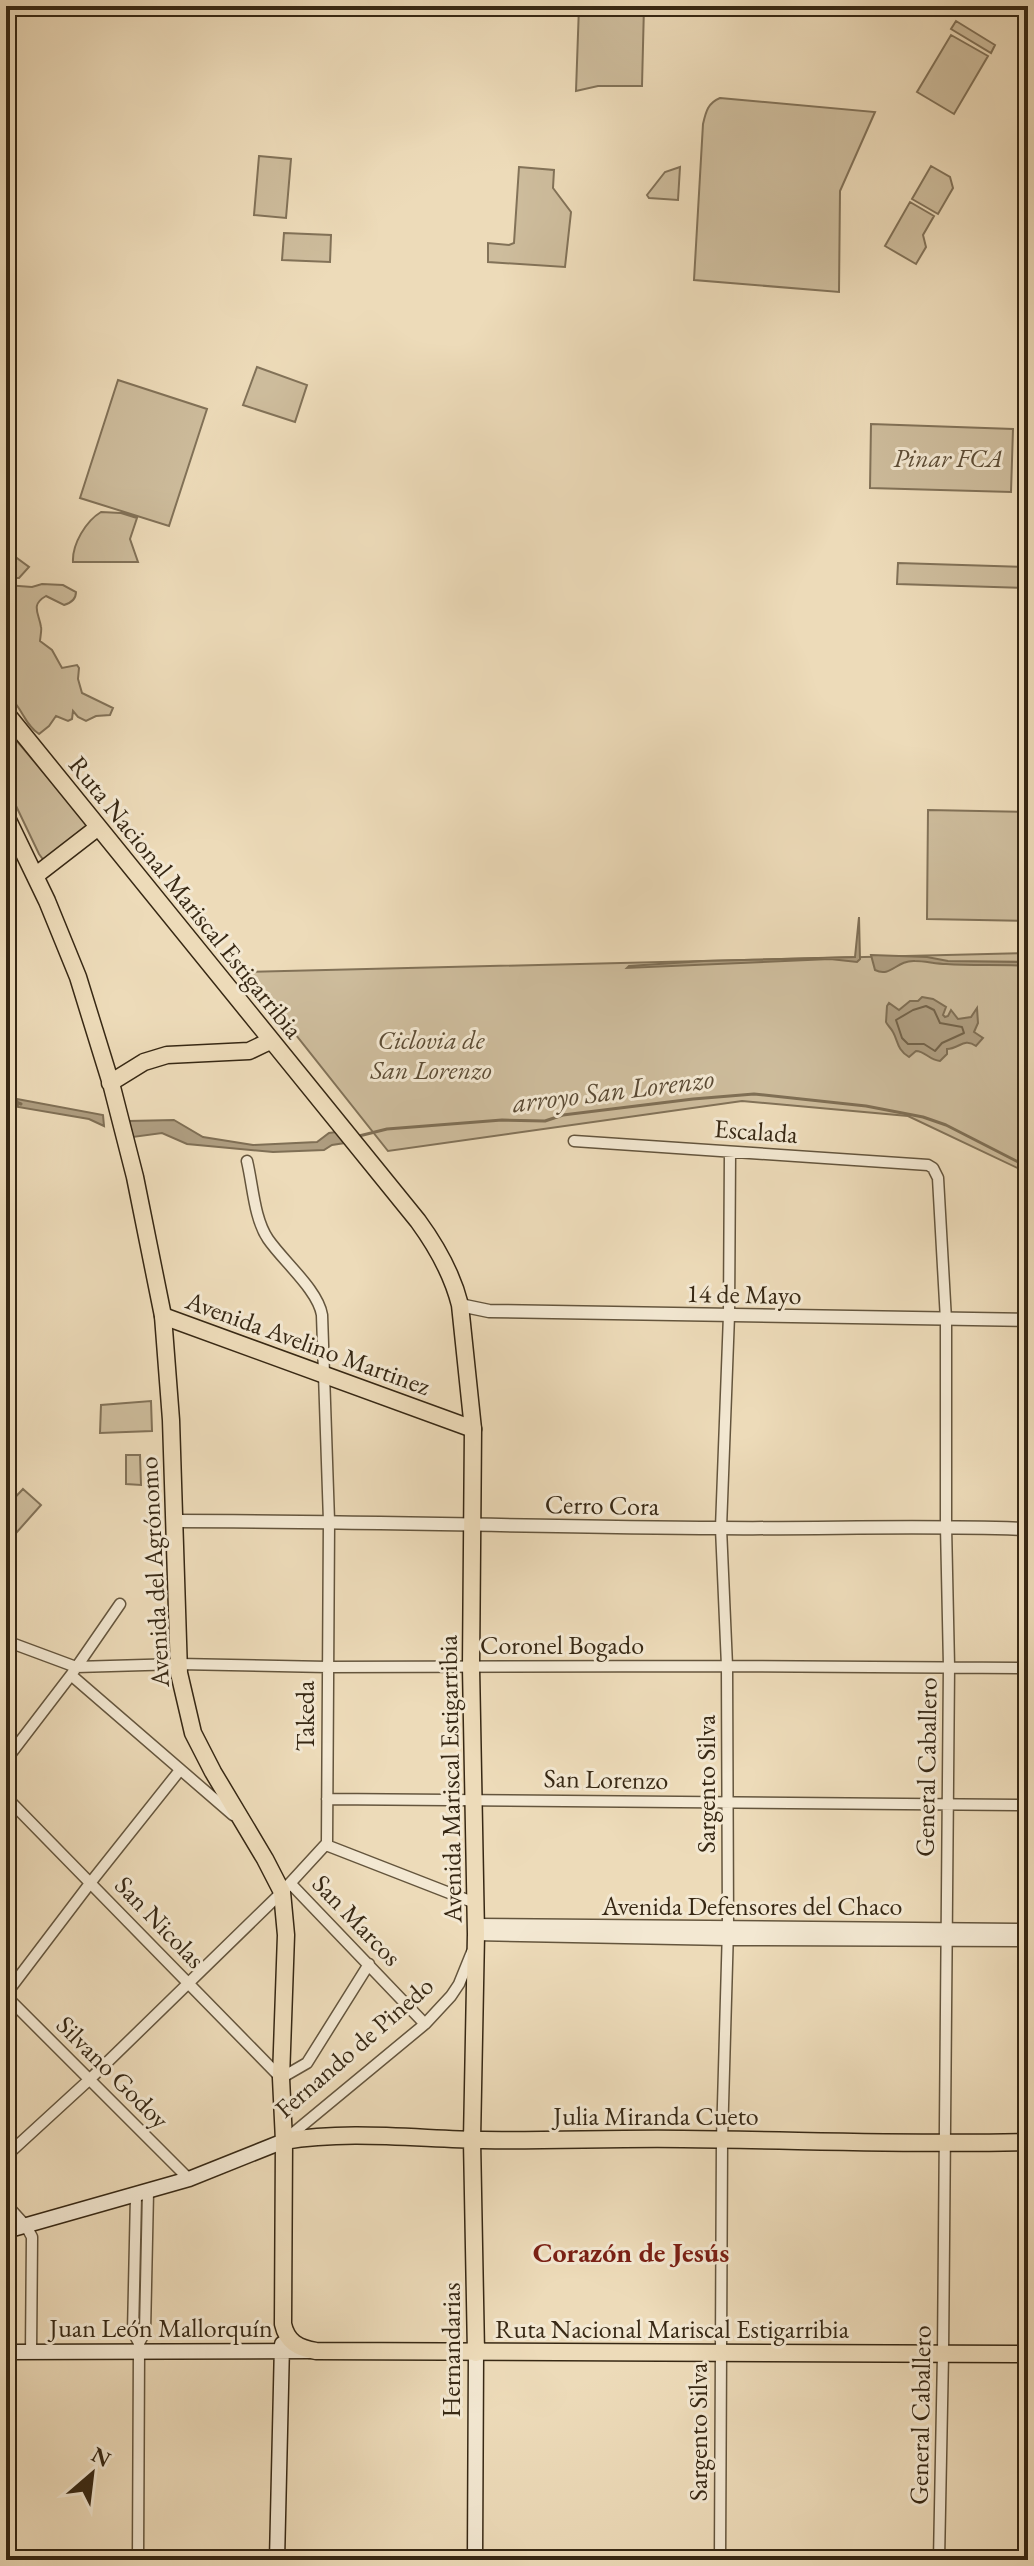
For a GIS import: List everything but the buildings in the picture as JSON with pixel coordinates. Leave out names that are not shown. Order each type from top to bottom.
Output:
[{"type":"main road","name":"Ruta Nacional Mariscal Estigarribia","points":[[6,713],[436,1245],[448,1267],[460,1305]]},
{"type":"main road","points":[[6,816],[78,977],[111,1085],[144,1062],[167,1055],[249,1051],[270,1041]]},
{"type":"main road","points":[[35,876],[97,828]]},
{"type":"main road","name":"Avenida del Agrónomo","points":[[111,1085],[135,1177],[163,1316],[175,1521],[179,1664],[193,1733],[213,1772],[286,1887],[281,2078],[284,2141],[283,2324]]},
{"type":"main road","name":"Avenida Mariscal Estigarribia","points":[[460,1305],[473,1423],[471,1667],[476,1933],[472,2140]]},
{"type":"main road","name":"Avenida Avelino Martinez","points":[[163,1316],[324,1369],[473,1423]]},
{"type":"main road","name":"Julia Miranda Cueto","points":[[284,2141],[304,2137],[348,2137],[1028,2142]]},
{"type":"main road","name":"Hernandarias","points":[[472,2140],[476,2353],[475,2560]]},
{"type":"main road","name":"Fernando de Pinedo","points":[[6,2231],[189,2179],[284,2141]]},
{"type":"main road","points":[[283,2324],[285,2333],[295,2345],[316,2351]]},
{"type":"main road","points":[[277,2560],[283,2324]]},
{"type":"main road","name":"Juan León Mallorquín","points":[[6,2352],[139,2347],[316,2351]]},
{"type":"main road","name":"Ruta Nacional Mariscal Estigarribia","points":[[316,2351],[1028,2354]]},
{"type":"street","name":"Escalada","points":[[574,1141],[928,1165],[933,1168]]},
{"type":"street","name":"Sargento Silva","points":[[720,2560],[722,2140],[729,1802],[721,1528],[729,1315],[730,1152]]},
{"type":"street","name":"Takeda","points":[[247,1161],[261,1225],[267,1238],[321,1307],[329,1521],[326,1845]]},
{"type":"street","name":"General Caballero","points":[[933,1168],[938,1178],[946,1320],[949,1666],[939,2560]]},
{"type":"street","name":"14 de Mayo","points":[[460,1305],[489,1311],[1028,1320]]},
{"type":"street","name":"Cerro Cora","points":[[175,1521],[1028,1529]]},
{"type":"street","points":[[8,1754],[74,1671],[120,1604]]},
{"type":"street","name":"Coronel Bogado","points":[[6,1641],[74,1671],[179,1664],[1028,1668]]},
{"type":"street","points":[[74,1671],[180,1770],[246,1826]]},
{"type":"street","points":[[6,1995],[180,1770]]},
{"type":"street","name":"San Nicolas","points":[[6,1797],[281,2078]]},
{"type":"street","name":"San Lorenzo","points":[[327,1799],[1028,1805]]},
{"type":"street","points":[[6,2156],[90,2079],[326,1845],[475,1903]]},
{"type":"street","name":"San Marcos","points":[[286,1887],[369,1964],[425,2024]]},
{"type":"street","name":"Avenida Defensores del Chaco","points":[[946,1935],[1028,1930]]},
{"type":"street","name":"Avenida Defensores del Chaco","points":[[476,1933],[946,1935],[1028,1940]]},
{"type":"street","name":"Fernando de Pinedo","points":[[284,2141],[425,2024],[451,1996],[459,1984],[476,1933]]},
{"type":"street","points":[[281,2078],[307,2063],[369,1964]]},
{"type":"street","name":"Silvano Godoy","points":[[6,1995],[189,2179]]},
{"type":"street","points":[[138,2560],[139,2347],[145,2332],[142,2194]]},
{"type":"street","points":[[6,2204],[32,2237],[31,2353]]},
{"type":"street","points":[[6,2557],[161,2560]]},
{"type":"green space","points":[[579,6],[644,6],[642,86],[598,86],[576,91]]},
{"type":"green space","points":[[956,21],[995,45],[991,53],[951,29]]},
{"type":"green space","points":[[951,35],[988,56],[954,114],[917,92]]},
{"type":"green space","points":[[720,98],[875,112],[840,191],[839,292],[694,280],[703,124],[708,108]]},
{"type":"green space","points":[[259,156],[291,159],[286,218],[254,215]]},
{"type":"green space","points":[[931,166],[950,177],[953,188],[938,214],[912,199]]},
{"type":"green space","points":[[519,167],[554,170],[553,188],[571,212],[565,267],[488,262],[488,243],[514,243]]},
{"type":"green space","points":[[680,167],[678,200],[649,198],[647,195],[665,172]]},
{"type":"green space","points":[[910,202],[934,216],[923,235],[926,247],[916,264],[885,246]]},
{"type":"green space","points":[[284,233],[331,235],[330,262],[282,260]]},
{"type":"green space","points":[[257,367],[307,385],[295,422],[243,405]]},
{"type":"green space","points":[[118,380],[207,409],[169,526],[80,498]]},
{"type":"green space","name":"Pinar FCA","points":[[871,424],[1013,429],[1011,492],[870,488]]},
{"type":"green space","points":[[101,512],[137,518],[130,539],[138,562],[73,562],[81,534]]},
{"type":"green space","points":[[6,550],[29,567],[19,578],[6,578]]},
{"type":"green space","points":[[898,563],[1028,567],[1028,588],[897,584]]},
{"type":"green space","points":[[6,585],[32,587],[63,585],[76,592],[73,600],[64,605],[46,596],[38,603],[40,641],[52,650],[62,668],[77,665],[82,693],[113,708],[110,715],[96,716],[86,721],[73,711],[72,719],[68,721],[56,716],[39,734],[6,696]]},
{"type":"green space","points":[[6,728],[91,829],[45,862],[6,785]]},
{"type":"green space","points":[[928,810],[1028,812],[1028,921],[927,919]]},
{"type":"green space","name":"Ciclovia de San Lorenzo","points":[[1028,953],[1028,1173],[908,1116],[742,1101],[388,1151],[246,972]]},
{"type":"green space","points":[[151,1401],[152,1431],[100,1433],[101,1405]]},
{"type":"green space","points":[[126,1455],[140,1455],[141,1485],[126,1484]]},
{"type":"green space","points":[[23,1489],[41,1505],[9,1541],[6,1538],[6,1507]]},
{"type":"water","points":[[859,917],[860,959],[857,962],[830,959],[627,968],[704,961],[855,957]]},
{"type":"water","points":[[871,955],[948,961],[1028,962],[1028,966],[908,961],[881,972],[875,970]]},
{"type":"water","points":[[922,997],[946,1007],[945,1017],[951,1010],[958,1019],[971,1017],[977,1008],[978,1023],[974,1032],[983,1038],[976,1046],[965,1043],[947,1049],[947,1054],[940,1061],[919,1051],[909,1057],[900,1048],[886,1022],[887,1006],[889,1003],[899,1010],[910,1001],[918,1001]]},
{"type":"water","points":[[17,1099],[103,1115],[104,1126],[89,1119],[18,1107]]},
{"type":"water","points":[[174,1120],[203,1137],[253,1145],[317,1142],[336,1132],[345,1143],[324,1150],[273,1152],[187,1144],[162,1133],[133,1137],[129,1121]]},
{"type":"waterway","name":"arroyo San Lorenzo","points":[[359,1136],[387,1129],[502,1120],[545,1121],[563,1115],[754,1094],[866,1106],[923,1117],[946,1125],[1028,1167]]},
{"type":"waterway","name":"arroyo San Lorenzo","points":[[6,1098],[21,1104]]},
{"type":"district","name":"Corazón de Jesús","points":[[631,2252]]}]
